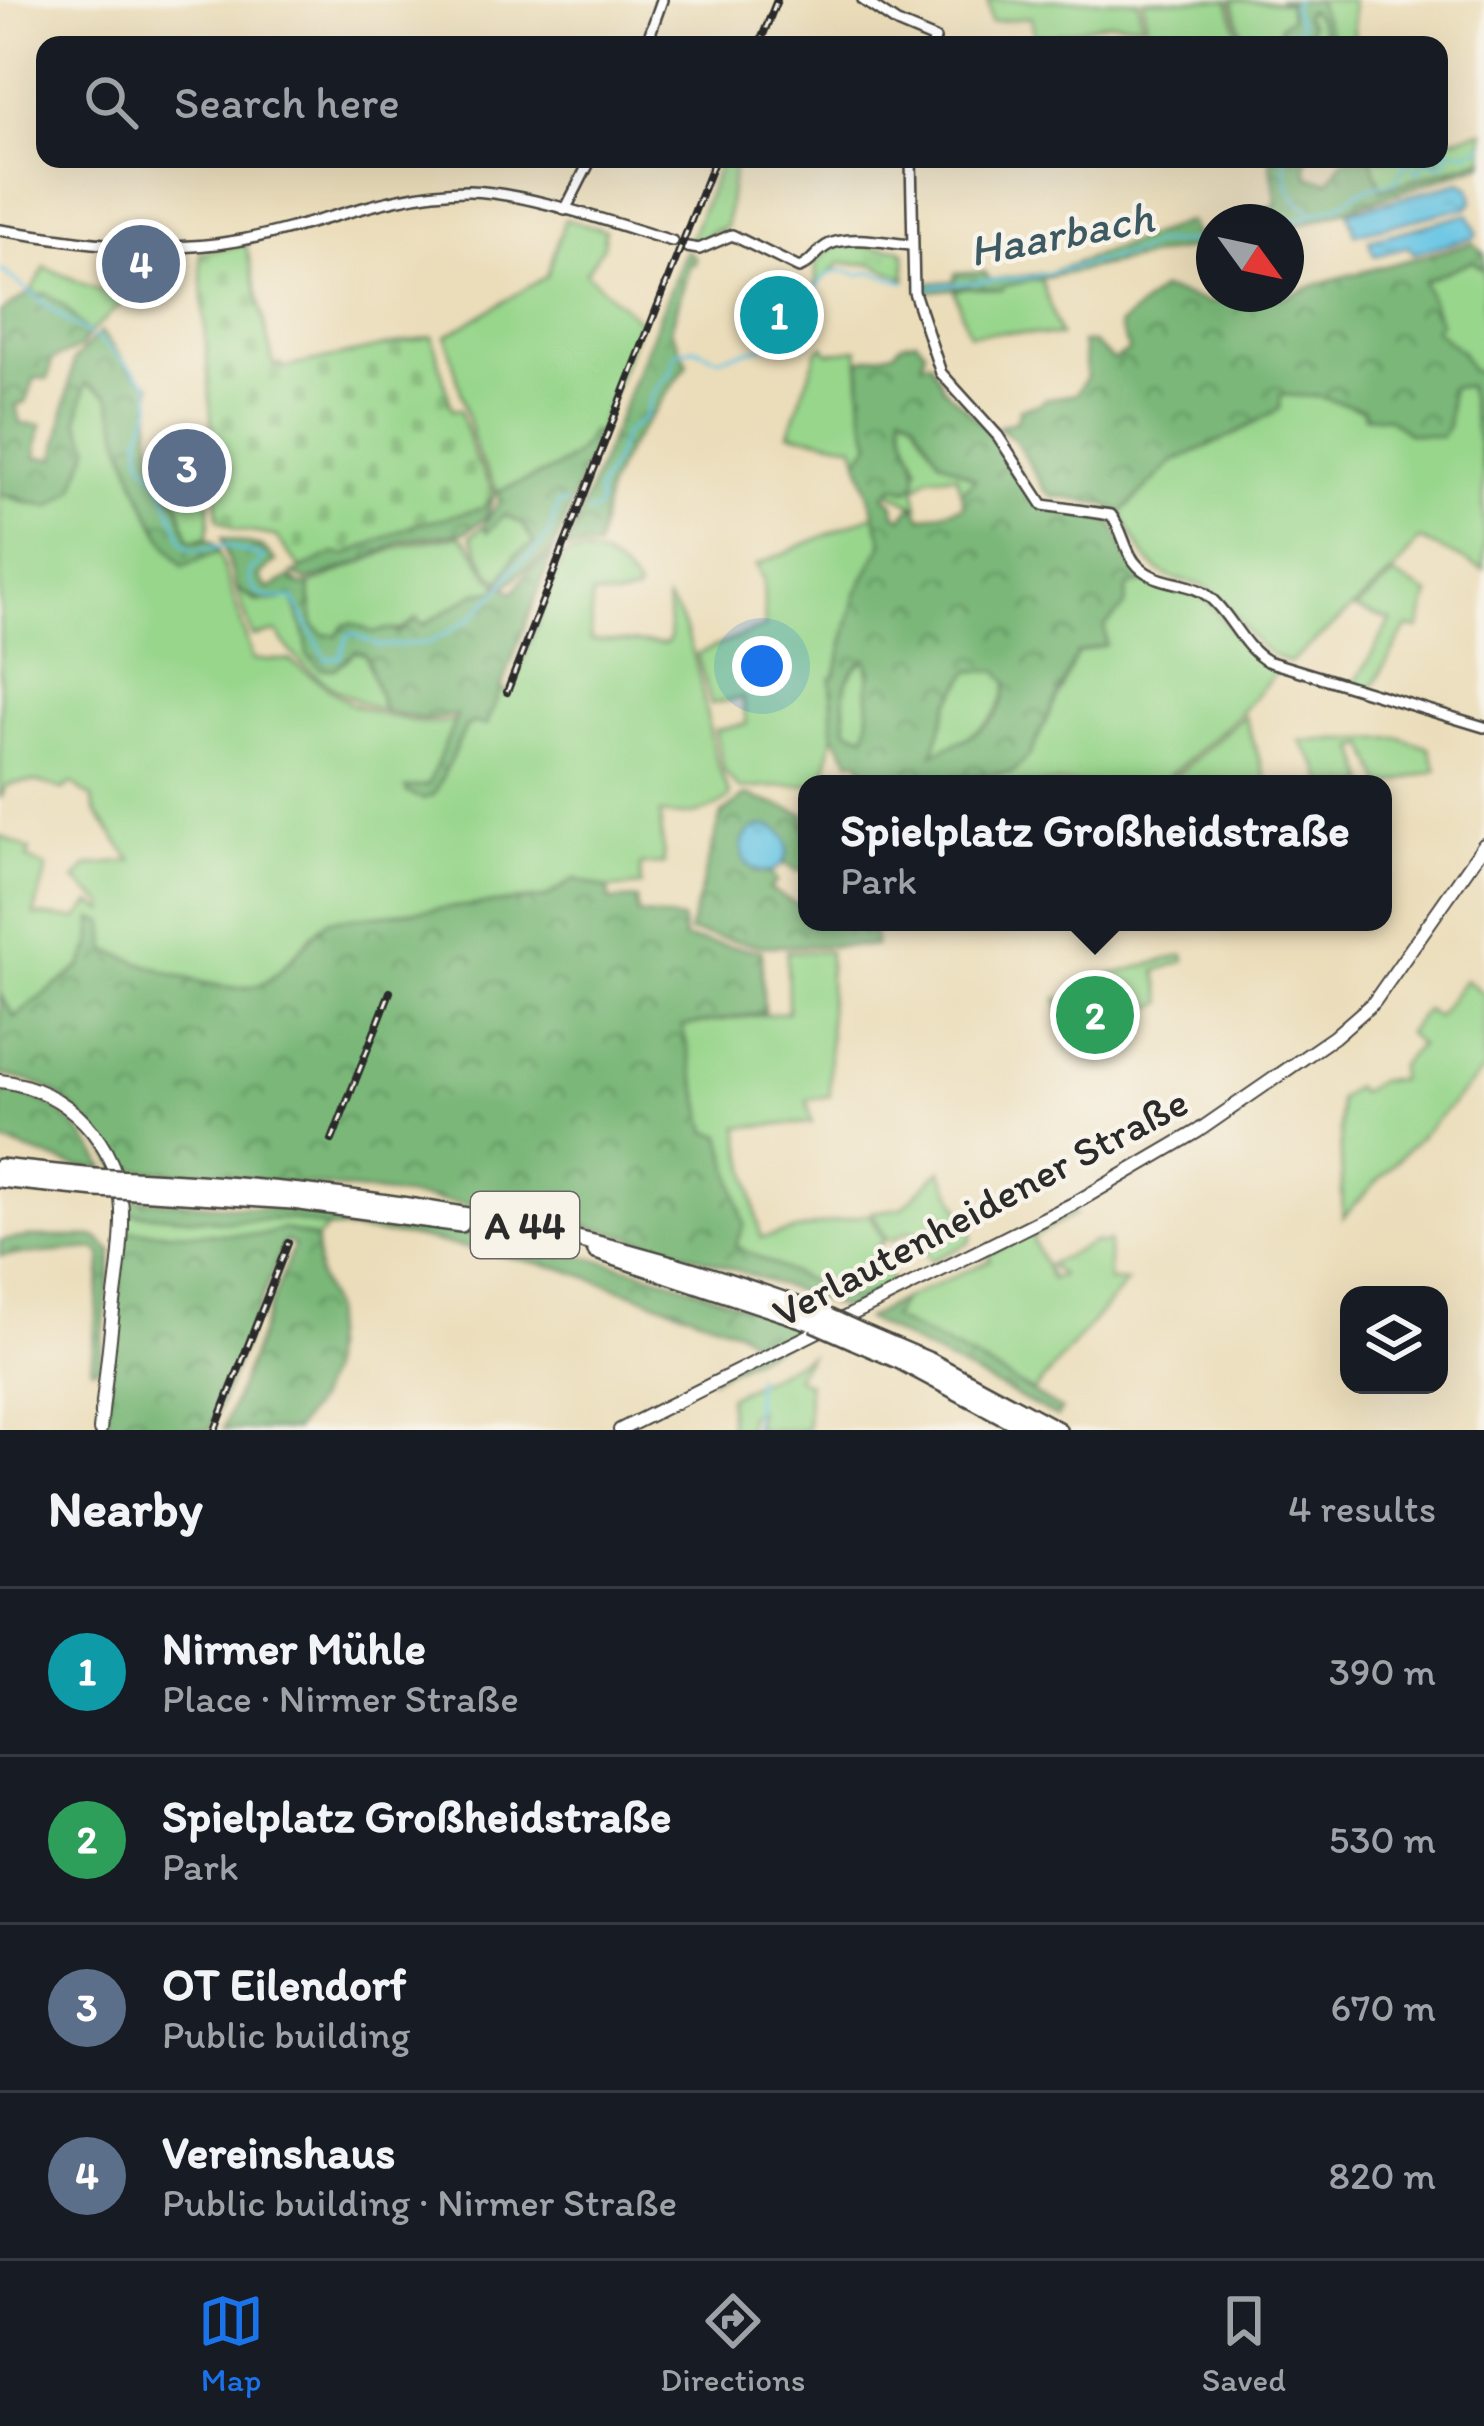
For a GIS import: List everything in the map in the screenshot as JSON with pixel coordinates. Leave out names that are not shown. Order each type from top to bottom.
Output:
[{"type":"highway","points":[[38,1162],[90,1180]]},
{"type":"highway","name":"A 44","points":[[0,1167],[134,1185],[371,1198],[500,1219],[691,1267],[950,1371],[1058,1430]]},
{"type":"highway","name":"A 44","points":[[0,1179],[90,1180]]},
{"type":"highway","name":"A 44","points":[[859,1337],[1029,1430]]},
{"type":"main road","name":"Verlautenheidener Straße","points":[[620,1430],[1075,1203],[1198,1131],[1334,1036],[1374,1002],[1484,845]]},
{"type":"main road","points":[[0,1081],[48,1095],[82,1119],[105,1149],[118,1182],[122,1235],[100,1430]]},
{"type":"street","points":[[649,36],[662,0]]},
{"type":"street","points":[[863,0],[922,36]]},
{"type":"street","points":[[565,210],[586,168]]},
{"type":"street","points":[[911,168],[914,292],[941,373],[998,436],[1042,505],[1111,515],[1141,569],[1161,581],[1208,595],[1252,650],[1267,661],[1484,727]]},
{"type":"street","points":[[0,230],[87,244],[228,243],[362,209],[471,191],[565,210],[672,241]]},
{"type":"street","points":[[687,247],[699,249],[732,235],[792,266],[805,267],[822,248],[834,243],[910,244]]},
{"type":"green space","points":[[988,0],[1138,0],[1142,24],[1109,22],[1050,36],[1034,34],[1031,17],[991,22]]},
{"type":"green space","points":[[1143,0],[1228,0],[1239,36],[1148,36]]},
{"type":"green space","points":[[1232,0],[1288,3],[1291,18],[1279,36],[1242,34]]},
{"type":"green space","points":[[1278,0],[1317,0],[1330,36],[1324,36],[1308,10],[1304,16],[1309,32],[1279,36],[1280,25],[1290,18],[1288,3]]},
{"type":"green space","points":[[1317,0],[1352,0],[1354,36],[1325,36]]},
{"type":"green space","points":[[1308,9],[1324,36],[1304,36]]},
{"type":"green space","points":[[1484,131],[1484,159],[1380,190],[1374,168],[1448,168],[1448,140]]},
{"type":"green space","points":[[1484,159],[1484,164],[1304,224],[1304,204],[1277,204],[1271,168],[1306,168],[1309,177],[1329,181],[1338,168],[1375,168],[1381,190]]},
{"type":"green space","points":[[718,168],[734,168],[726,227],[698,243],[724,231],[696,245],[689,243]]},
{"type":"green space","points":[[565,219],[605,230],[603,246],[586,273],[640,321],[597,434],[591,431],[564,463],[498,491],[478,456],[446,336],[547,276]]},
{"type":"green space","points":[[1189,221],[1196,238],[1196,247],[1001,290],[966,287],[920,292],[919,284],[954,281],[955,274],[985,272],[990,280],[1049,273]]},
{"type":"green space","points":[[1474,243],[1484,254],[1484,270],[1472,261],[1424,281],[1440,323],[1434,329],[1461,352],[1471,371],[1484,372],[1484,475],[1467,386],[1450,388],[1448,427],[1441,437],[1408,433],[1388,418],[1365,416],[1364,409],[1320,397],[1281,395],[1280,408],[1174,461],[1121,513],[1104,504],[1053,496],[1015,440],[998,427],[1017,420],[1020,408],[1076,394],[1087,377],[1082,343],[1093,343],[1113,360],[1129,351],[1119,326],[1161,289],[1196,299],[1196,312],[1304,312],[1304,290]]},
{"type":"green space","points":[[246,245],[274,366],[283,368],[432,336],[452,410],[460,409],[474,457],[495,493],[483,508],[413,525],[301,569],[275,536],[235,530],[218,519],[200,253]]},
{"type":"green space","points":[[841,245],[900,249],[905,254],[906,279],[873,264],[841,263],[816,285],[816,262]]},
{"type":"green space","points":[[686,250],[696,259],[690,263],[671,329],[688,364],[626,451],[608,487],[597,548],[566,549]]},
{"type":"green space","points":[[1472,261],[1484,270],[1484,372],[1471,371],[1461,352],[1433,329],[1424,280]]},
{"type":"green space","points":[[45,267],[124,301],[89,334],[63,305],[31,292]]},
{"type":"green space","points":[[1041,279],[1060,336],[969,334],[954,291],[966,287],[1001,290]]},
{"type":"green space","points":[[31,292],[39,297],[45,293],[63,305],[89,334],[79,348],[52,360],[48,379],[35,378],[25,403],[16,405],[20,423],[41,425],[36,457],[55,458],[74,360],[101,332],[130,369],[151,385],[155,465],[164,488],[178,502],[189,540],[209,540],[219,552],[183,566],[147,508],[109,396],[86,383],[78,421],[90,446],[74,490],[50,507],[0,494],[0,312]]},
{"type":"green space","points":[[916,340],[925,350],[922,363],[930,361],[944,388],[990,432],[1042,508],[1107,519],[1128,560],[1148,580],[1128,587],[1125,606],[1105,626],[1106,645],[1077,653],[1030,755],[1012,773],[865,775],[860,761],[850,760],[833,734],[831,678],[856,594],[883,542],[858,459],[871,443],[862,408],[860,360],[894,352],[902,343]],"holes":[[[902,411],[913,418],[939,459],[975,479],[961,493],[964,506],[922,518],[913,505],[902,518],[895,514],[894,504],[885,495],[894,486],[907,490],[916,484]],[[866,659],[871,672],[865,735],[847,729],[845,690],[851,673]],[[970,671],[999,671],[1007,682],[1004,697],[982,728],[933,754],[949,703]]]},
{"type":"green space","points":[[824,346],[828,353],[858,349],[862,408],[871,443],[858,459],[854,445],[789,433],[817,351]]},
{"type":"green space","points":[[85,383],[109,396],[147,508],[183,566],[219,552],[253,660],[289,660],[351,704],[380,714],[428,724],[455,721],[428,786],[407,788],[423,799],[466,727],[487,725],[500,689],[510,693],[564,556],[576,554],[597,555],[615,564],[638,589],[615,598],[592,595],[591,640],[665,644],[670,639],[667,600],[678,615],[694,657],[714,752],[730,797],[697,813],[660,814],[664,864],[640,865],[641,886],[608,889],[575,879],[545,898],[329,920],[278,972],[254,986],[208,984],[91,946],[81,967],[14,1017],[0,995],[0,836],[30,850],[27,858],[47,868],[34,915],[78,919],[91,903],[105,911],[105,905],[75,880],[87,866],[132,861],[95,811],[92,798],[72,783],[63,790],[35,782],[7,785],[0,799],[0,494],[31,504],[78,421]]},
{"type":"green space","points":[[1468,386],[1484,475],[1484,569],[1419,539],[1396,570],[1290,663],[1256,642],[1211,590],[1172,578],[1154,566],[1121,513],[1174,461],[1255,422],[1280,395],[1320,397],[1365,410],[1366,416],[1388,417],[1408,433],[1448,427],[1450,388]]},
{"type":"green space","points":[[901,411],[913,417],[940,459],[976,478],[961,493],[956,475],[928,477],[915,489],[918,507],[888,491],[919,468],[903,433]]},
{"type":"green space","points":[[591,431],[597,434],[553,553],[527,567],[508,585],[501,581],[515,555],[534,544],[522,524],[504,515],[488,532],[483,526],[499,502],[498,491],[564,463]]},
{"type":"green space","points":[[207,480],[207,537],[189,541],[168,484]]},
{"type":"green space","points":[[495,493],[486,517],[466,532],[402,541],[308,581],[293,574],[334,553],[346,555],[413,525],[483,508]]},
{"type":"green space","points":[[875,514],[883,542],[856,594],[831,678],[833,734],[826,775],[798,775],[798,786],[739,789],[724,771],[715,730],[747,724],[742,698],[711,704],[697,654],[765,627],[763,579],[756,565]]},
{"type":"green space","points":[[504,515],[522,524],[534,544],[515,555],[501,581],[489,572],[471,536],[483,526],[487,531]]},
{"type":"green space","points":[[460,536],[499,584],[496,591],[467,599],[411,628],[374,633],[351,623],[339,634],[324,635],[314,626],[309,585],[403,545]]},
{"type":"green space","points":[[222,538],[262,547],[276,561],[259,577],[268,589],[291,577],[300,585],[309,585],[314,626],[324,635],[338,634],[352,623],[374,633],[399,632],[417,618],[423,625],[478,592],[496,591],[499,584],[514,592],[529,570],[551,558],[487,725],[466,727],[434,795],[423,799],[407,793],[406,788],[428,785],[457,715],[427,720],[384,711],[365,654],[356,651],[335,669],[320,669],[307,655],[292,596],[263,601],[236,588]]},
{"type":"green space","points":[[1394,576],[1429,594],[1419,629],[1407,627],[1371,690],[1354,685],[1391,621],[1355,609]]},
{"type":"green space","points":[[1148,580],[1206,598],[1249,652],[1279,669],[1235,719],[1170,775],[980,775],[1030,755],[1077,653],[1124,606],[1128,587]]},
{"type":"green space","points":[[236,588],[257,603],[292,596],[307,639],[307,655],[335,669],[356,651],[365,654],[384,711],[323,681],[277,632],[253,637]]},
{"type":"green space","points":[[867,659],[872,710],[866,735],[847,730],[844,699],[851,673]]},
{"type":"green space","points":[[970,671],[999,671],[1007,682],[1004,697],[981,728],[931,755],[949,703]]},
{"type":"green space","points":[[1244,716],[1265,775],[1176,775]]},
{"type":"green space","points":[[1400,738],[1429,748],[1437,770],[1392,783],[1392,775],[1378,775],[1366,745],[1356,748],[1365,775],[1322,775],[1300,741]]},
{"type":"green space","points":[[746,795],[798,812],[798,871],[784,863],[787,850],[756,872],[772,874],[777,882],[769,889],[798,904],[798,931],[874,931],[875,946],[762,946],[689,932],[721,815]]},
{"type":"green space","points":[[575,879],[608,889],[610,901],[637,899],[638,914],[682,920],[684,939],[761,951],[764,1013],[682,1026],[708,1132],[722,1136],[744,1225],[735,1246],[838,1295],[856,1298],[892,1284],[895,1289],[849,1310],[676,1250],[570,1223],[401,1196],[117,1168],[83,1118],[57,1094],[0,1075],[0,995],[15,1017],[81,967],[91,946],[93,919],[105,922],[107,950],[189,979],[235,988],[269,980],[329,920],[545,898]]},
{"type":"green space","points":[[787,951],[829,952],[830,1096],[807,1100],[812,1123],[739,1127],[761,1238],[869,1214],[884,1241],[876,1248],[892,1284],[856,1298],[838,1295],[735,1246],[744,1225],[722,1136],[708,1133],[682,1025],[788,1012]]},
{"type":"green space","points":[[1184,955],[1185,961],[1156,971],[1164,1003],[1093,1029],[1104,1059],[1098,1062],[1085,1028],[1065,1036],[1057,999],[1081,993],[1080,983]]},
{"type":"green space","points":[[1465,980],[1484,993],[1484,1070],[1343,1217],[1339,1099],[1354,1087],[1359,1093],[1378,1081],[1399,1080],[1399,1066],[1419,1045],[1407,1033],[1425,1010],[1437,1017]]},
{"type":"green space","points":[[0,1089],[49,1105],[75,1126],[105,1168],[78,1167],[0,1141]]},
{"type":"green space","points":[[941,1170],[973,1235],[969,1243],[931,1261],[923,1248],[929,1240],[925,1232],[916,1235],[910,1230],[886,1239],[872,1212],[902,1208]]},
{"type":"green space","points":[[128,1199],[323,1214],[516,1242],[644,1272],[808,1330],[711,1379],[713,1372],[753,1349],[753,1342],[740,1331],[561,1268],[414,1237],[289,1219],[226,1221],[128,1213]]},
{"type":"green space","points":[[1073,1211],[1076,1214],[1032,1238],[1051,1279],[1061,1275],[1048,1265],[1096,1241],[1109,1241],[1109,1281],[1127,1282],[1033,1392],[891,1318],[902,1300],[990,1260],[989,1254]]},
{"type":"green space","points":[[128,1213],[226,1221],[289,1219],[328,1228],[316,1239],[283,1229],[264,1236],[125,1231]]},
{"type":"green space","points":[[283,1229],[316,1239],[318,1274],[332,1311],[327,1373],[316,1401],[295,1430],[223,1430],[294,1245],[285,1241],[210,1430],[105,1430],[125,1231],[264,1235]]},
{"type":"green space","points":[[96,1237],[112,1251],[96,1368],[91,1368],[102,1256],[96,1249],[0,1256],[0,1241]]},
{"type":"green space","points":[[902,1300],[892,1318],[988,1366],[1061,1410],[1057,1417],[866,1319]]},
{"type":"green space","points":[[809,1356],[795,1377],[808,1384],[807,1430],[756,1430],[757,1410],[748,1415],[747,1430],[730,1430],[728,1397]]},
{"type":"water","points":[[1461,182],[1470,187],[1473,201],[1468,207],[1355,234],[1348,212]]},
{"type":"water","points":[[1469,214],[1477,234],[1474,238],[1414,253],[1408,247],[1374,256],[1369,240]]},
{"type":"water","points":[[765,826],[782,832],[788,849],[782,866],[765,872],[748,866],[742,849],[748,832]]},
{"type":"waterway","points":[[1283,36],[1300,26],[1292,7],[1296,0]]},
{"type":"waterway","name":"Haarbach","points":[[1448,153],[1449,149],[1469,152],[1484,145]]},
{"type":"waterway","points":[[1286,168],[1290,190],[1312,212]]},
{"type":"waterway","name":"Haarbach","points":[[1304,217],[1397,180],[1403,168]]},
{"type":"waterway","name":"Haarbach","points":[[1414,168],[1418,173],[1421,168]]},
{"type":"waterway","name":"Haarbach","points":[[920,287],[1032,277],[1138,252],[1155,243],[1196,241]]},
{"type":"waterway","name":"Haarbach","points":[[0,269],[101,341],[148,383],[152,405],[140,436],[142,459],[162,486],[183,542],[192,550],[225,546],[265,558],[250,572],[253,588],[270,598],[293,598],[326,659],[340,657],[348,635],[379,646],[429,643],[469,620],[549,534],[559,503],[567,504]]},
{"type":"waterway","name":"Haarbach","points":[[816,338],[817,288],[829,274],[872,272],[905,282]]},
{"type":"waterway","name":"Haarbach","points":[[588,512],[599,506],[598,490],[624,433],[645,418],[651,398],[671,374],[675,353],[694,348],[718,358],[771,345],[808,344]]},
{"type":"waterway","points":[[753,1430],[756,1375]]},
{"type":"railway","points":[[763,36],[777,0]]},
{"type":"railway","points":[[507,692],[711,168]]},
{"type":"railway","points":[[332,1140],[390,992]]},
{"type":"railway","points":[[215,1430],[288,1243]]},
{"type":"place","name":"Vereinshaus","points":[[141,264]]},
{"type":"place","name":"Nirmer Mühle","points":[[779,315]]},
{"type":"place","name":"OT Eilendorf","points":[[187,468]]},
{"type":"place","name":"Spielplatz Großheidstraße","points":[[1095,1015]]}]
